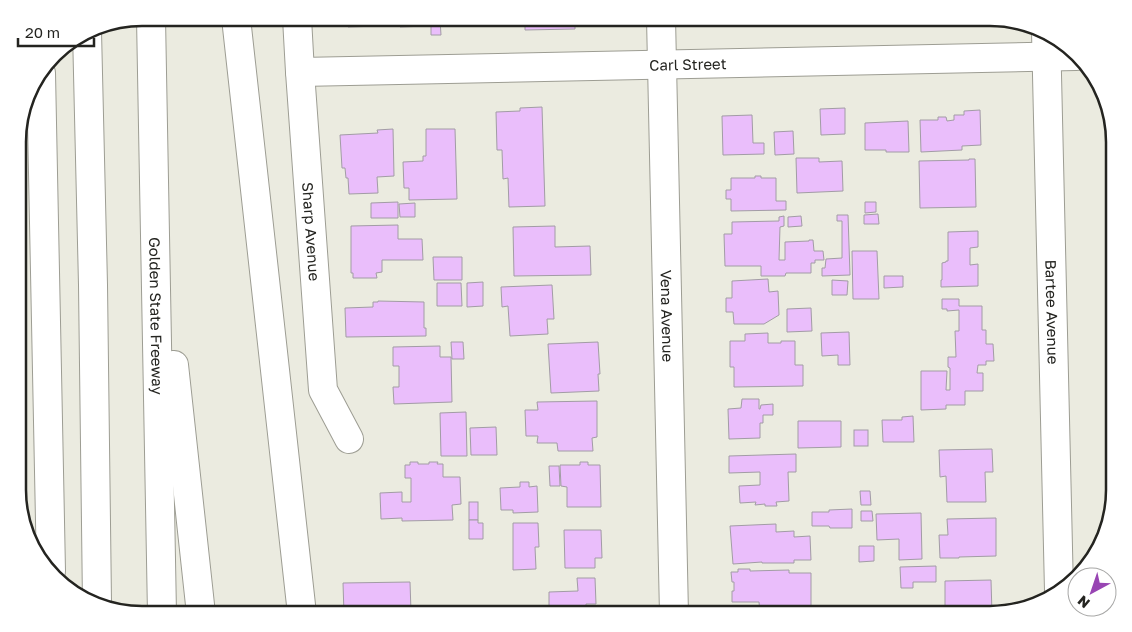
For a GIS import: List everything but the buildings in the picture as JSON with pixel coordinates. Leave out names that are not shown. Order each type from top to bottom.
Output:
[{"type":"main road","name":"Golden State Freeway","points":[[150,26],[162,606]]},
{"type":"main road","points":[[237,26],[301,606]]},
{"type":"main road","name":"Sharp Avenue","points":[[297,26],[323,390],[349,439]]},
{"type":"main road","name":"Vena Avenue","points":[[661,26],[674,606]]},
{"type":"main road","points":[[88,40],[98,597]]},
{"type":"main road","name":"Carl Street","points":[[300,72],[662,65],[1046,45],[1060,50]]},
{"type":"main road","name":"Bartee Avenue","points":[[1046,45],[1059,583]]},
{"type":"main road","points":[[41,85],[51,560]]},
{"type":"main road","points":[[154,188],[200,606]]}]
